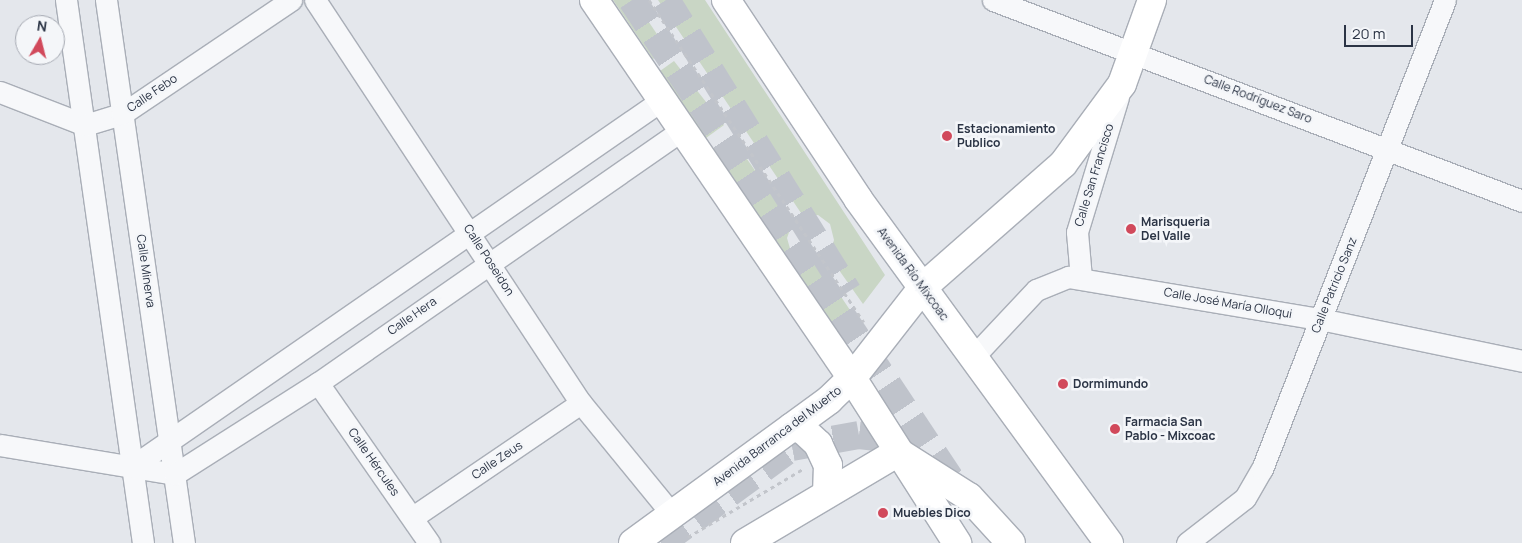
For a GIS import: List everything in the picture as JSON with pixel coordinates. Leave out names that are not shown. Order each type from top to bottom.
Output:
[{"type":"main road","points":[[594,0],[852,378],[956,543]]},
{"type":"main road","name":"Avenida Río Mixcoac","points":[[726,0],[796,110],[1109,543]]},
{"type":"main road","name":"Calle San Francisco","points":[[923,287],[1063,164],[1122,84],[1152,0]]},
{"type":"main road","name":"Avenida Barranca del Muerto","points":[[633,543],[792,427],[852,378],[923,287]]},
{"type":"main road","points":[[792,427],[803,430],[824,456],[828,465],[828,490]]},
{"type":"main road","points":[[745,543],[828,490],[898,452]]},
{"type":"main road","points":[[898,452],[969,497],[1011,543]]},
{"type":"street","points":[[66,0],[143,543]]},
{"type":"street","name":"Calle Minerva","points":[[106,0],[184,543]]},
{"type":"street","name":"Calle Febo","points":[[85,125],[122,114],[291,0]]},
{"type":"street","name":"Calle Poseidon","points":[[315,0],[473,235],[581,402],[672,514]]},
{"type":"street","name":"Calle Rodríguez Saro","points":[[993,0],[1133,50],[1522,201]]},
{"type":"street","name":"Calle Patricio Sanz","points":[[1187,543],[1245,498],[1262,469],[1445,0]]},
{"type":"street","name":"Calle San Francisco","points":[[1081,278],[1077,232],[1122,84]]},
{"type":"street","points":[[0,92],[85,125]]},
{"type":"street","points":[[133,466],[171,442],[473,235],[662,100]]},
{"type":"street","name":"Calle Hera","points":[[175,474],[318,383],[489,261],[682,130]]},
{"type":"street","points":[[974,356],[1036,290],[1054,280],[1081,278]]},
{"type":"street","name":"Calle José María Olloqui","points":[[1081,278],[1320,319],[1522,361]]},
{"type":"street","name":"Calle Hércules","points":[[318,383],[413,517],[429,543]]},
{"type":"street","name":"Calle Zeus","points":[[413,517],[581,402]]},
{"type":"street","points":[[0,445],[175,474]]},
{"type":"path","points":[[649,0],[878,343]]},
{"type":"path","points":[[679,543],[824,456]]},
{"type":"green space","points":[[613,0],[634,0],[667,49],[653,59]]},
{"type":"green space","points":[[658,0],[705,0],[885,275],[863,304],[829,256],[834,240],[830,224],[818,215],[803,216]]},
{"type":"green space","points":[[674,61],[724,125],[706,138],[660,71]]},
{"type":"green space","points":[[731,136],[792,224],[787,238],[791,252],[804,262],[817,261],[854,316],[840,335],[713,149]]},
{"type":"tunnel","points":[[632,0],[959,492]]},
{"type":"tunnel","points":[[666,0],[848,292]]},
{"type":"tunnel","points":[[661,543],[792,447],[859,435],[910,441]]},
{"type":"place","name":"Estacionamiento Publico","points":[[947,136]]},
{"type":"place","name":"Marisqueria Del Valle","points":[[1131,229]]},
{"type":"place","name":"Dormimundo","points":[[1063,384]]},
{"type":"place","name":"Farmacia San Pablo - Mixcoac","points":[[1115,429]]},
{"type":"place","name":"Muebles Dico","points":[[883,513]]}]
